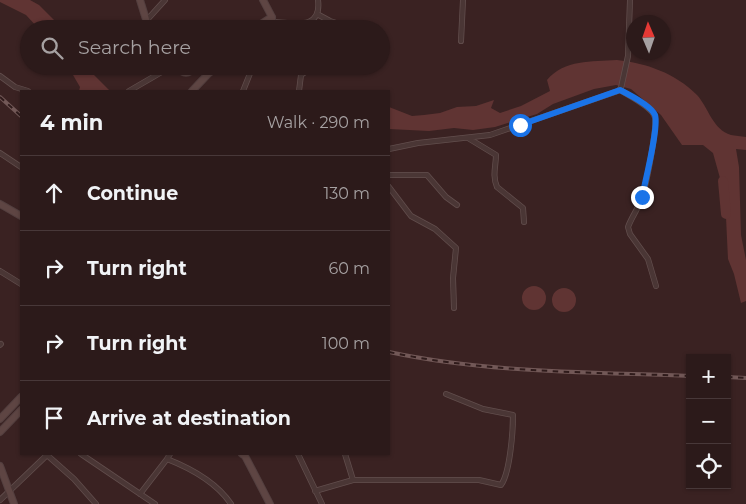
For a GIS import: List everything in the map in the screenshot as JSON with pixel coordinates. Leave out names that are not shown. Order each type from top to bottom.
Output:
[{"type":"street","points":[[140,0],[146,20],[165,0]]},
{"type":"street","points":[[263,0],[272,19],[278,20]]},
{"type":"street","points":[[313,20],[317,14],[318,0]]},
{"type":"street","points":[[461,41],[463,0]]},
{"type":"street","points":[[621,89],[628,56],[630,0]]},
{"type":"street","points":[[317,14],[328,20]]},
{"type":"street","points":[[131,90],[158,75]]},
{"type":"street","points":[[193,90],[207,75]]},
{"type":"street","points":[[243,90],[249,75]]},
{"type":"street","points":[[299,90],[301,75]]},
{"type":"street","points":[[0,76],[15,87],[25,90]]},
{"type":"street","points":[[390,149],[418,143],[490,135],[621,89]]},
{"type":"street","points":[[621,89],[652,111],[655,117],[654,140],[642,197],[628,227],[630,234],[648,258],[656,286]]},
{"type":"street","points":[[467,138],[496,155],[495,182],[497,186],[523,208],[524,222]]},
{"type":"street","points":[[0,153],[20,166]]},
{"type":"street","points":[[390,175],[427,175],[446,197],[457,205]]},
{"type":"street","points":[[390,188],[410,216],[434,229],[456,248],[453,278],[454,308]]},
{"type":"street","points":[[0,204],[20,215]]},
{"type":"street","points":[[0,270],[20,283]]},
{"type":"street","points":[[315,491],[353,480],[479,480],[500,485],[503,482],[507,468],[513,430],[513,415],[483,409],[446,394]]},
{"type":"street","points":[[0,419],[20,398]]},
{"type":"street","points":[[0,432],[20,411]]},
{"type":"street","points":[[0,500],[47,455],[74,479],[96,504]]},
{"type":"street","points":[[82,455],[155,504]]},
{"type":"street","points":[[140,494],[169,455]]},
{"type":"street","points":[[244,455],[270,504]]},
{"type":"street","points":[[298,455],[322,504]]},
{"type":"street","points":[[345,455],[353,480]]},
{"type":"street","points":[[167,459],[183,464],[209,483],[227,498],[231,504]]},
{"type":"street","points":[[0,466],[14,504]]},
{"type":"shaded area","points":[[0,0],[30,0],[39,5],[54,20],[31,20],[26,15],[0,2]]},
{"type":"shaded area","points":[[617,60],[660,70],[688,87],[697,95],[715,123],[725,132],[731,135],[746,137],[746,150],[736,149],[739,167],[741,235],[746,260],[746,301],[741,303],[734,274],[728,259],[725,196],[713,153],[703,145],[682,145],[661,115],[631,89],[616,85],[594,89],[553,104],[537,114],[495,127],[473,130],[454,128],[429,131],[390,129],[390,107],[412,116],[440,113],[457,107],[476,106],[494,100],[491,108],[500,113],[521,106],[550,91],[547,80],[562,68],[588,62]]},
{"type":"shaded area","points":[[73,75],[94,75],[109,90],[79,90],[80,87]]},
{"type":"shaded area","points":[[534,286],[539,287],[545,293],[545,303],[539,309],[534,310],[529,309],[523,303],[522,298],[523,293],[529,287]]},
{"type":"shaded area","points":[[564,288],[569,289],[575,295],[575,305],[569,311],[564,312],[559,311],[553,305],[552,300],[553,295],[559,289]]},
{"type":"waterway","points":[[723,181],[726,214]]},
{"type":"railway","points":[[0,97],[20,115]]},
{"type":"railway","points":[[390,352],[426,359],[501,368],[686,376]]},
{"type":"railway","points":[[731,377],[746,378]]},
{"type":"route","points":[[520,125],[620,90],[634,98],[652,111],[655,117],[654,140],[642,197]]}]
